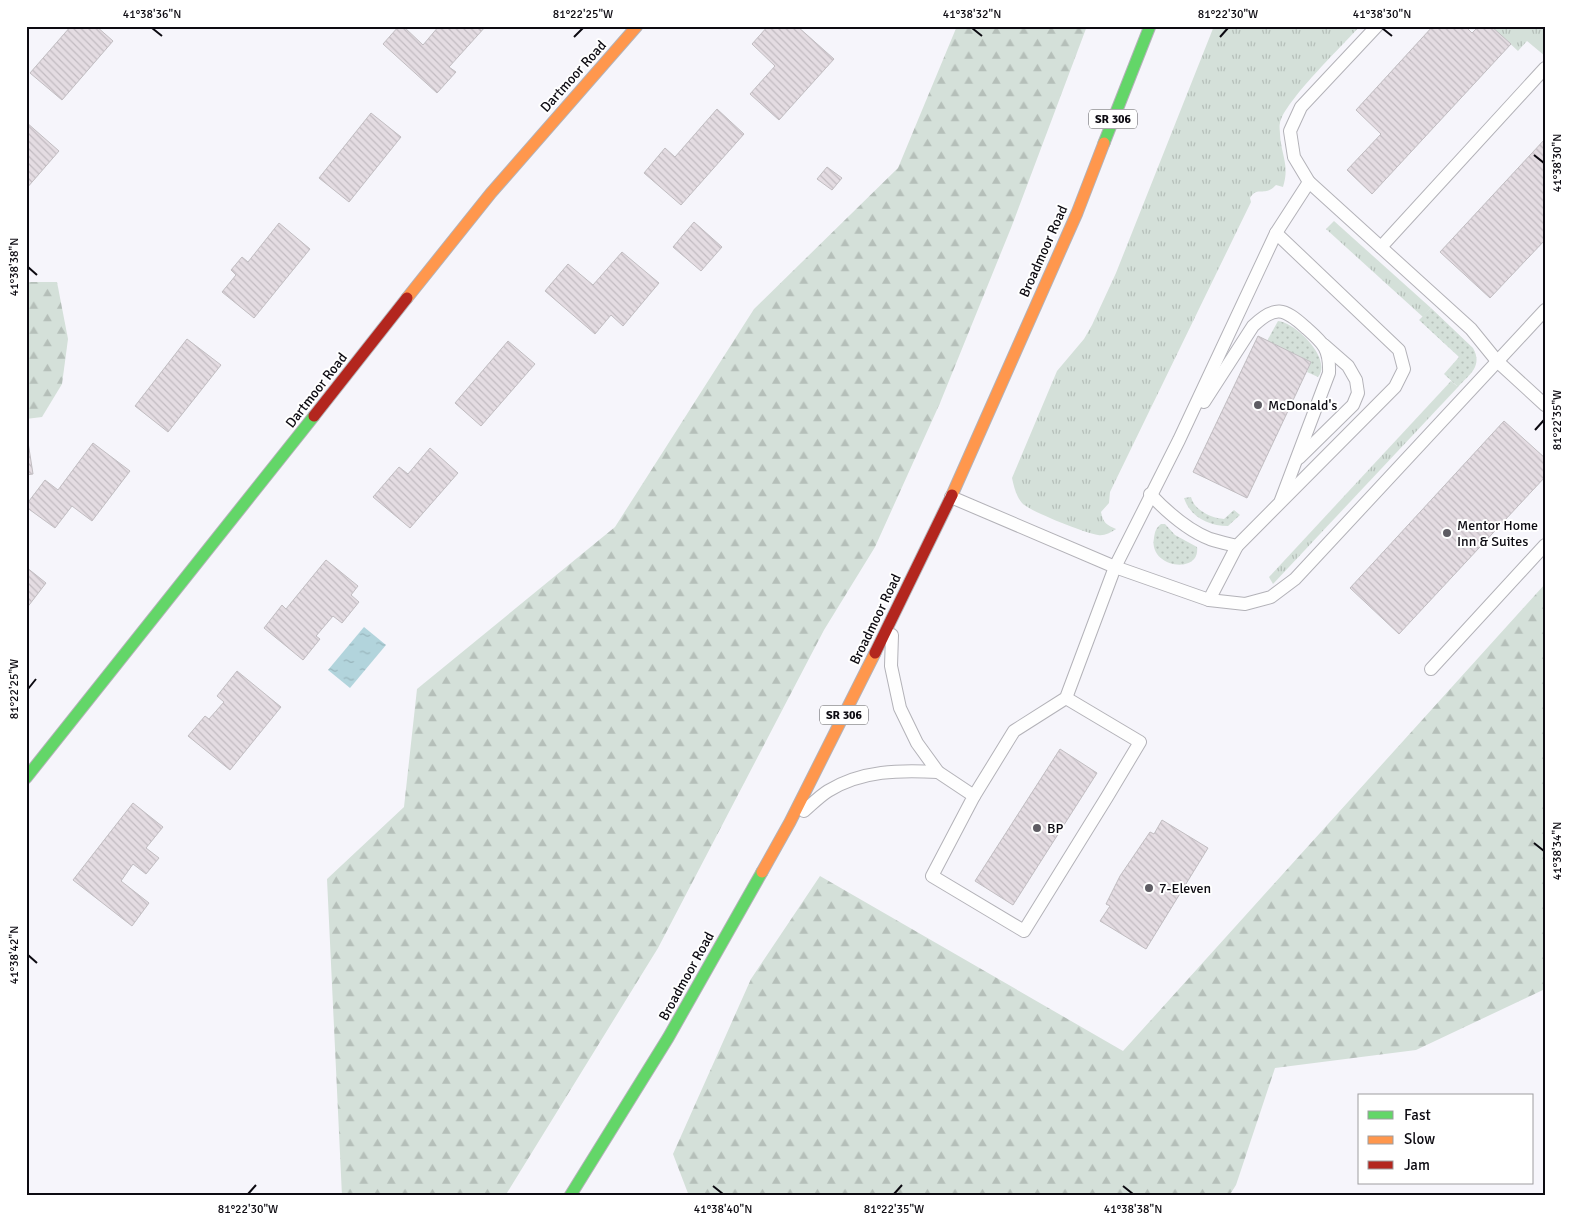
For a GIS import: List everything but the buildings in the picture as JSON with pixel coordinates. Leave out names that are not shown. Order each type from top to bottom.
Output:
[{"type":"main road","name":"Dartmoor Road","points":[[26,778],[491,193],[637,26]]},
{"type":"main road","name":"Broadmoor Road","points":[[570,1196],[668,1038],[790,822],[893,617],[951,497],[1077,213],[1150,26]]},
{"type":"lane","points":[[1377,26],[1301,107],[1290,131],[1294,157],[1309,182],[1470,329],[1497,361],[1545,405]]},
{"type":"lane","points":[[1381,247],[1545,68]]},
{"type":"lane","points":[[1066,698],[1140,742],[1024,931],[932,876],[974,796],[1014,731],[1066,698],[1115,567],[1150,494],[1179,440],[1276,233],[1309,182]]},
{"type":"lane","points":[[1209,600],[1238,546],[1395,388],[1404,369],[1399,350],[1276,233]]},
{"type":"lane","points":[[951,497],[1115,567],[1209,600],[1246,604],[1271,597],[1295,579],[1545,310]]},
{"type":"lane","points":[[1179,440],[1253,326],[1262,318],[1276,312],[1284,312],[1292,315],[1348,366],[1356,380],[1358,393],[1353,405],[1295,462]]},
{"type":"lane","points":[[1279,504],[1329,373],[1329,362],[1324,344]]},
{"type":"lane","points":[[1150,494],[1172,516],[1193,530],[1209,539],[1238,546]]},
{"type":"lane","points":[[1431,669],[1545,546]]},
{"type":"lane","points":[[893,617],[891,666],[900,708],[917,742],[938,772],[974,796]]},
{"type":"lane","points":[[790,822],[828,791],[863,775],[900,770],[938,772]]},
{"type":"green space","points":[[957,26],[1087,26],[1011,228],[940,403],[875,547],[824,630],[658,948],[505,1196],[342,1196],[327,879],[404,807],[417,689],[615,527],[754,309],[898,168]]},
{"type":"green space","points":[[1214,26],[1360,26],[1303,88],[1284,114],[1280,123],[1286,172],[1283,187],[1276,185],[1268,191],[1256,192],[1250,198],[1251,202],[1110,492],[1109,503],[1101,512],[1106,523],[1116,529],[1107,534],[1098,535],[1058,521],[1027,507],[1018,497],[1012,478],[1057,371],[1084,339],[1116,273]]},
{"type":"green space","points":[[1491,26],[1545,26],[1545,56],[1527,41],[1518,51]]},
{"type":"green space","points":[[1334,221],[1431,308],[1423,317],[1326,229]]},
{"type":"green space","points":[[26,282],[57,282],[68,339],[62,384],[42,417],[26,419]]},
{"type":"green space","points":[[1431,308],[1473,348],[1476,354],[1477,360],[1474,369],[1458,387],[1444,374],[1459,357],[1419,320]]},
{"type":"green space","points":[[1278,321],[1294,328],[1310,343],[1320,361],[1321,369],[1318,377],[1307,372],[1311,362],[1267,341]]},
{"type":"green space","points":[[1451,381],[1458,387],[1273,584],[1269,577]]},
{"type":"green space","points":[[1191,497],[1199,509],[1214,517],[1224,519],[1234,510],[1240,515],[1228,526],[1207,522],[1196,515],[1187,505],[1184,498]]},
{"type":"green space","points":[[1161,524],[1165,524],[1175,535],[1197,547],[1196,556],[1191,562],[1175,564],[1159,556],[1154,548],[1154,538],[1156,530]]},
{"type":"green space","points":[[1545,584],[1545,989],[1416,1050],[1275,1068],[1236,1185],[1229,1196],[689,1196],[673,1154],[751,979],[820,876],[1123,1051]]},
{"type":"water","points":[[364,627],[386,645],[350,688],[328,670]]},
{"type":"traffic: fast","points":[[1104,143],[1150,26]]},
{"type":"traffic: fast","points":[[26,778],[314,416]]},
{"type":"traffic: fast","points":[[570,1196],[668,1038],[762,872]]},
{"type":"traffic: slow","points":[[407,298],[491,193],[637,26]]},
{"type":"traffic: slow","points":[[952,495],[1077,213],[1104,143]]},
{"type":"traffic: slow","points":[[762,872],[790,822],[875,653]]},
{"type":"traffic: jam","points":[[314,416],[407,298]]},
{"type":"traffic: jam","points":[[875,653],[952,495]]},
{"type":"place","name":"McDonald's","points":[[1258,405]]},
{"type":"place","name":"Mentor Home Inn & Suites","points":[[1447,533]]},
{"type":"place","name":"BP","points":[[1037,828]]},
{"type":"place","name":"7-Eleven","points":[[1149,888]]}]
